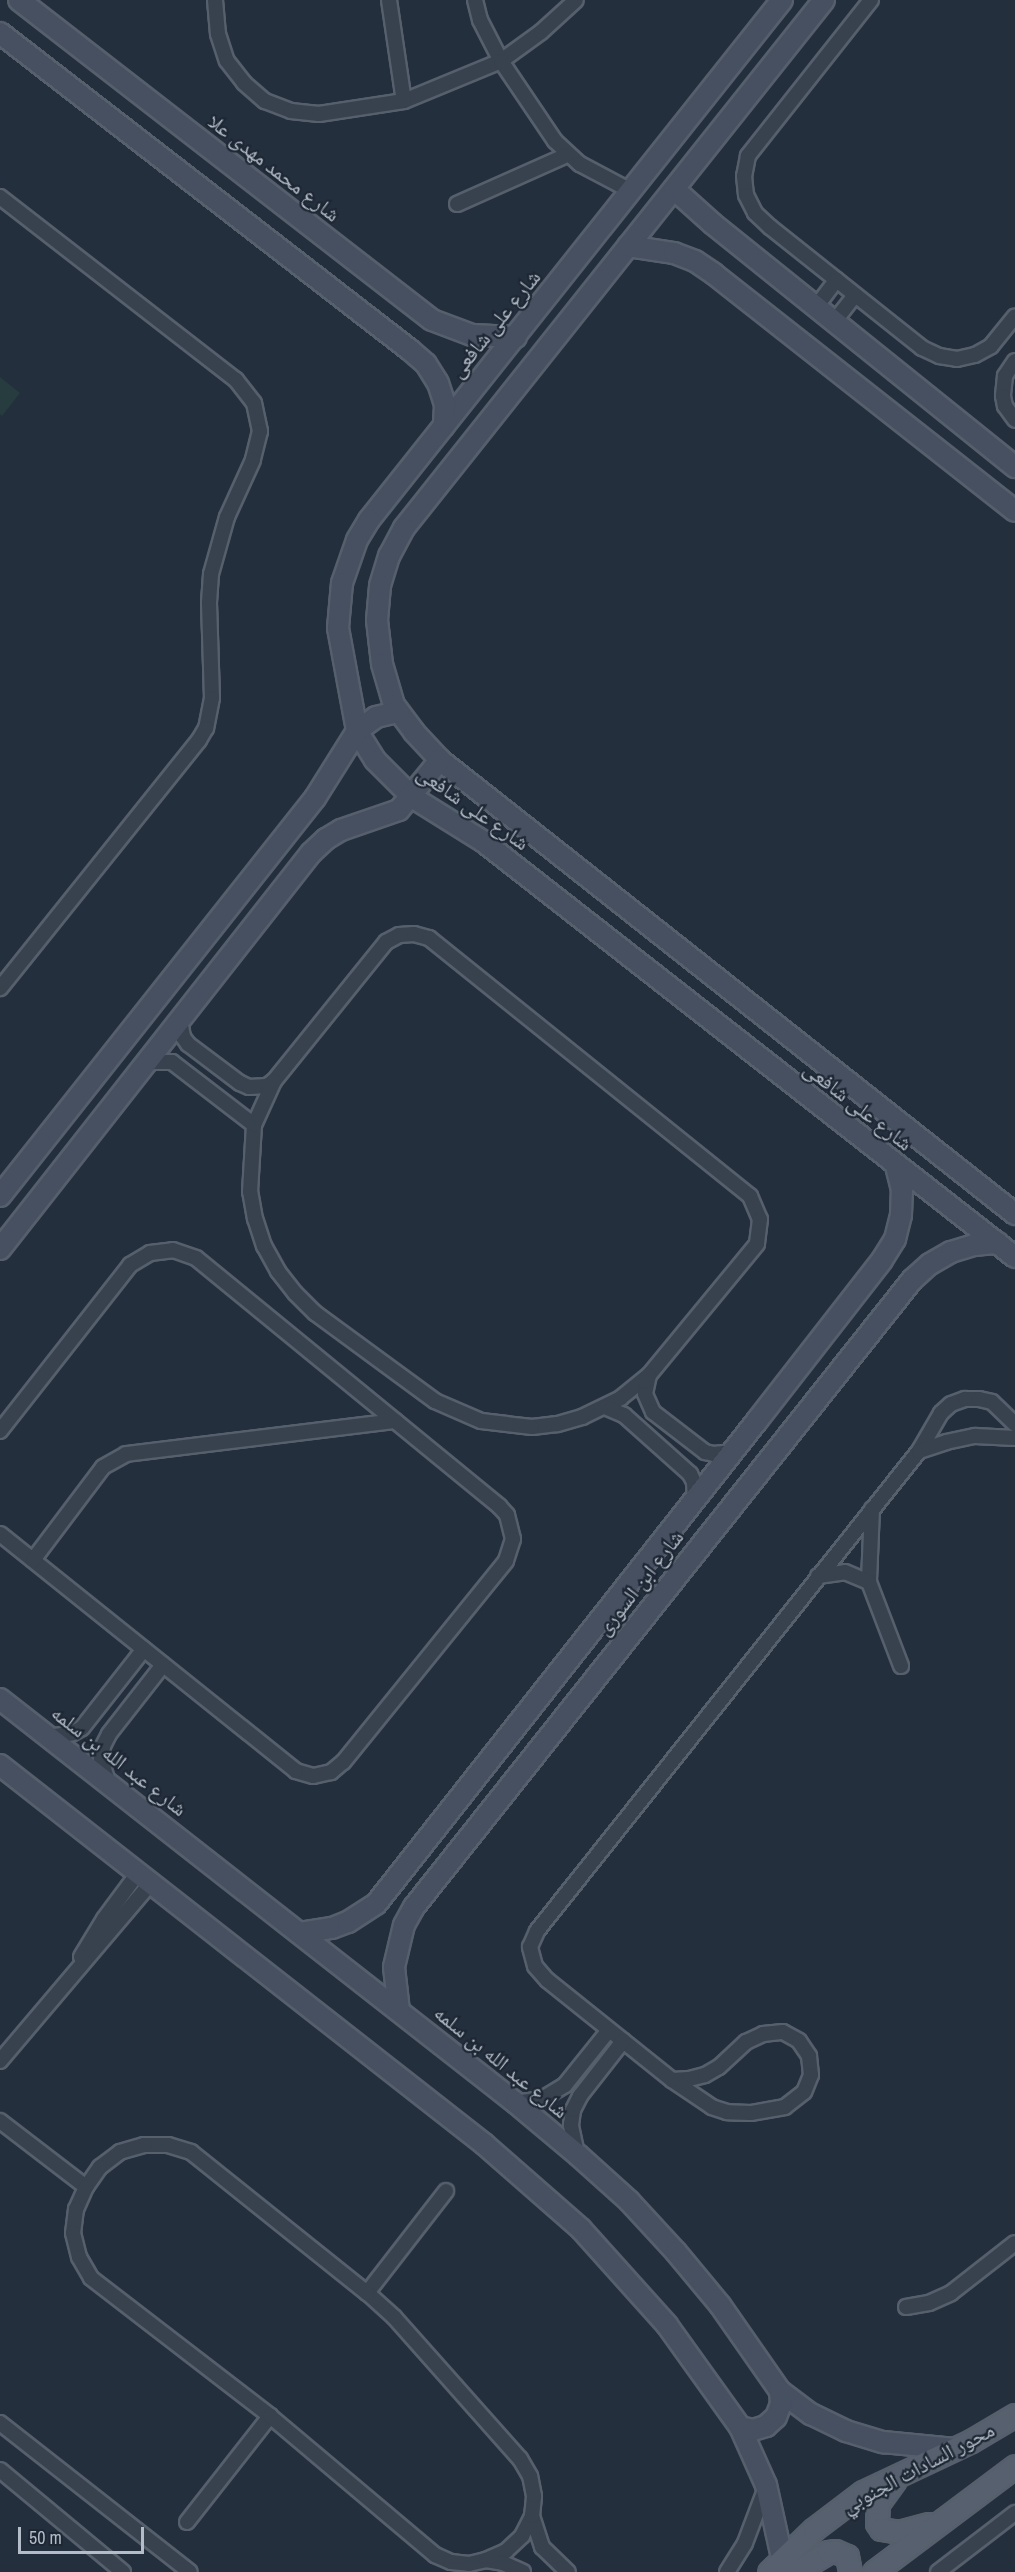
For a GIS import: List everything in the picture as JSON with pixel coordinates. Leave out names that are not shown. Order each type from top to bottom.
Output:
[{"type":"main road","name":"محور السادات الجنوبي","points":[[782,2567],[838,2510],[863,2492],[955,2449],[1015,2415]]},
{"type":"main road","name":"محور السادات الجنوبي","points":[[874,2572],[1015,2466]]},
{"type":"main road","points":[[898,2477],[878,2503],[877,2523],[881,2529],[899,2532],[944,2518]]},
{"type":"main road","points":[[782,2567],[835,2551],[847,2556],[850,2572]]},
{"type":"street","name":"شارع محمد مهدى علا","points":[[19,0],[432,320],[472,335],[516,337]]},
{"type":"street","points":[[215,0],[218,34],[227,61],[243,83],[266,101],[291,111],[319,114],[404,101],[501,61],[541,32],[576,0]]},
{"type":"street","points":[[389,0],[404,101]]},
{"type":"street","points":[[475,0],[480,20],[501,61],[555,141],[567,155],[631,191]]},
{"type":"street","name":"شارع على شافعى","points":[[782,0],[369,520],[353,550],[342,583],[338,628],[357,731],[380,766],[411,797],[484,842],[1015,1257]]},
{"type":"street","name":"شارع على شافعى","points":[[824,0],[416,512],[389,556],[380,586],[379,644],[387,682],[398,712],[440,760],[1015,1214]]},
{"type":"street","points":[[871,0],[759,139],[748,156],[744,176],[746,195],[755,213],[922,348],[948,358],[957,359],[975,355],[991,346],[1015,316]]},
{"type":"street","points":[[0,33],[426,364],[438,383],[445,405],[444,426]]},
{"type":"street","points":[[457,204],[567,155]]},
{"type":"street","points":[[674,189],[834,322],[1015,467]]},
{"type":"street","points":[[0,197],[236,380],[254,403],[260,431],[253,460],[227,517],[212,574],[208,611],[212,698],[206,728],[199,740],[0,988]]},
{"type":"street","points":[[628,246],[674,252],[695,261],[714,274],[1015,511]]},
{"type":"street","points":[[816,307],[836,280]]},
{"type":"street","points":[[552,290],[576,310]]},
{"type":"street","points":[[834,322],[855,295]]},
{"type":"street","points":[[1015,361],[1005,376],[1003,396],[1005,406],[1015,420]]},
{"type":"street","points":[[0,1196],[315,798],[357,731],[376,717],[398,712]]},
{"type":"street","points":[[0,1249],[312,853],[326,838],[357,823],[399,810],[440,760]]},
{"type":"street","points":[[414,934],[429,938],[741,1187],[757,1206],[760,1232],[750,1255],[650,1375],[605,1407],[565,1422],[532,1427],[482,1421],[435,1401],[315,1313],[278,1271],[264,1246],[255,1219],[250,1192],[254,1125],[274,1081],[386,942],[399,935],[414,934]]},
{"type":"street","points":[[180,1020],[183,1037],[188,1044],[232,1077],[249,1087],[267,1086],[274,1081]]},
{"type":"street","points":[[144,1066],[153,1062],[172,1062],[254,1125]]},
{"type":"street","points":[[218,1096],[232,1077]]},
{"type":"street","name":"شارع ابن السورى","points":[[300,1933],[333,1928],[356,1918],[376,1904],[733,1452],[882,1260],[895,1239],[902,1206],[902,1190],[896,1166]]},
{"type":"street","name":"شارع ابن السورى","points":[[399,2011],[394,1966],[404,1925],[414,1907],[912,1280],[930,1264],[951,1252],[974,1245],[998,1244]]},
{"type":"street","points":[[0,1431],[130,1266],[139,1258],[161,1250],[185,1253],[196,1258],[499,1506],[512,1527],[513,1539],[506,1561],[339,1767],[322,1775],[313,1776],[296,1771],[0,1534]]},
{"type":"street","points":[[650,1375],[645,1394],[653,1412],[705,1452],[724,1454],[733,1452]]},
{"type":"street","points":[[672,2080],[705,2075],[719,2067],[746,2042],[764,2034],[783,2032],[799,2041],[809,2056],[811,2075],[804,2092],[796,2101],[785,2106],[751,2113],[727,2112],[712,2107],[672,2080],[547,1980],[535,1966],[531,1947],[537,1931],[919,1452],[941,1413],[951,1404],[965,1399],[979,1399],[992,1402],[1015,1424]]},
{"type":"street","points":[[605,1407],[624,1415],[690,1474],[694,1482],[695,1500]]},
{"type":"street","points":[[33,1560],[103,1467],[126,1454],[395,1421]]},
{"type":"street","points":[[756,1422],[781,1443]]},
{"type":"street","points":[[919,1452],[946,1442],[975,1436],[1015,1438]]},
{"type":"street","points":[[872,1509],[869,1582],[901,1666]]},
{"type":"street","points":[[818,1576],[845,1572],[869,1582]]},
{"type":"street","points":[[49,1737],[73,1733],[82,1728],[144,1649]]},
{"type":"street","points":[[110,1785],[103,1773],[103,1746],[163,1665]]},
{"type":"street","points":[[540,1696],[566,1716]]},
{"type":"street","name":"شارع عبد الله بن سلمه","points":[[0,1699],[516,2103],[578,2155],[629,2202],[676,2252],[720,2305],[780,2391],[811,2414],[846,2431],[883,2442],[955,2449]]},
{"type":"street","points":[[0,1765],[484,2144],[549,2200],[625,2276],[667,2325],[740,2427],[766,2485],[782,2567]]},
{"type":"street","points":[[0,2061],[75,1970],[104,1919],[144,1878]]},
{"type":"street","points":[[516,2103],[542,2099],[565,2085],[609,2030]]},
{"type":"street","points":[[578,2155],[571,2125],[573,2110],[580,2096],[622,2041]]},
{"type":"street","points":[[0,2121],[86,2187]]},
{"type":"street","points":[[144,2145],[168,2145],[191,2152],[367,2293],[394,2317],[520,2459],[530,2476],[534,2496],[532,2516],[522,2536],[506,2551],[486,2560],[469,2564],[452,2562],[435,2555],[270,2416],[91,2278],[79,2257],[73,2233],[76,2209],[86,2187],[107,2162],[120,2152],[144,2145]]},
{"type":"street","points":[[367,2293],[446,2191]]},
{"type":"street","points":[[906,2307],[929,2303],[951,2293],[1015,2243]]},
{"type":"street","points":[[740,2427],[753,2430],[766,2426],[776,2417],[781,2404],[780,2391]]},
{"type":"street","points":[[187,2522],[270,2416]]},
{"type":"street","points":[[0,2423],[190,2572]]},
{"type":"street","points":[[0,2470],[123,2572]]},
{"type":"street","points":[[727,2572],[754,2524],[766,2485]]},
{"type":"street","points":[[938,2572],[1015,2513]]},
{"type":"street","points":[[532,2516],[542,2547],[568,2572]]},
{"type":"street","points":[[486,2560],[523,2572]]},
{"type":"green space","points":[[0,377],[20,393],[2,416],[0,414]]}]
